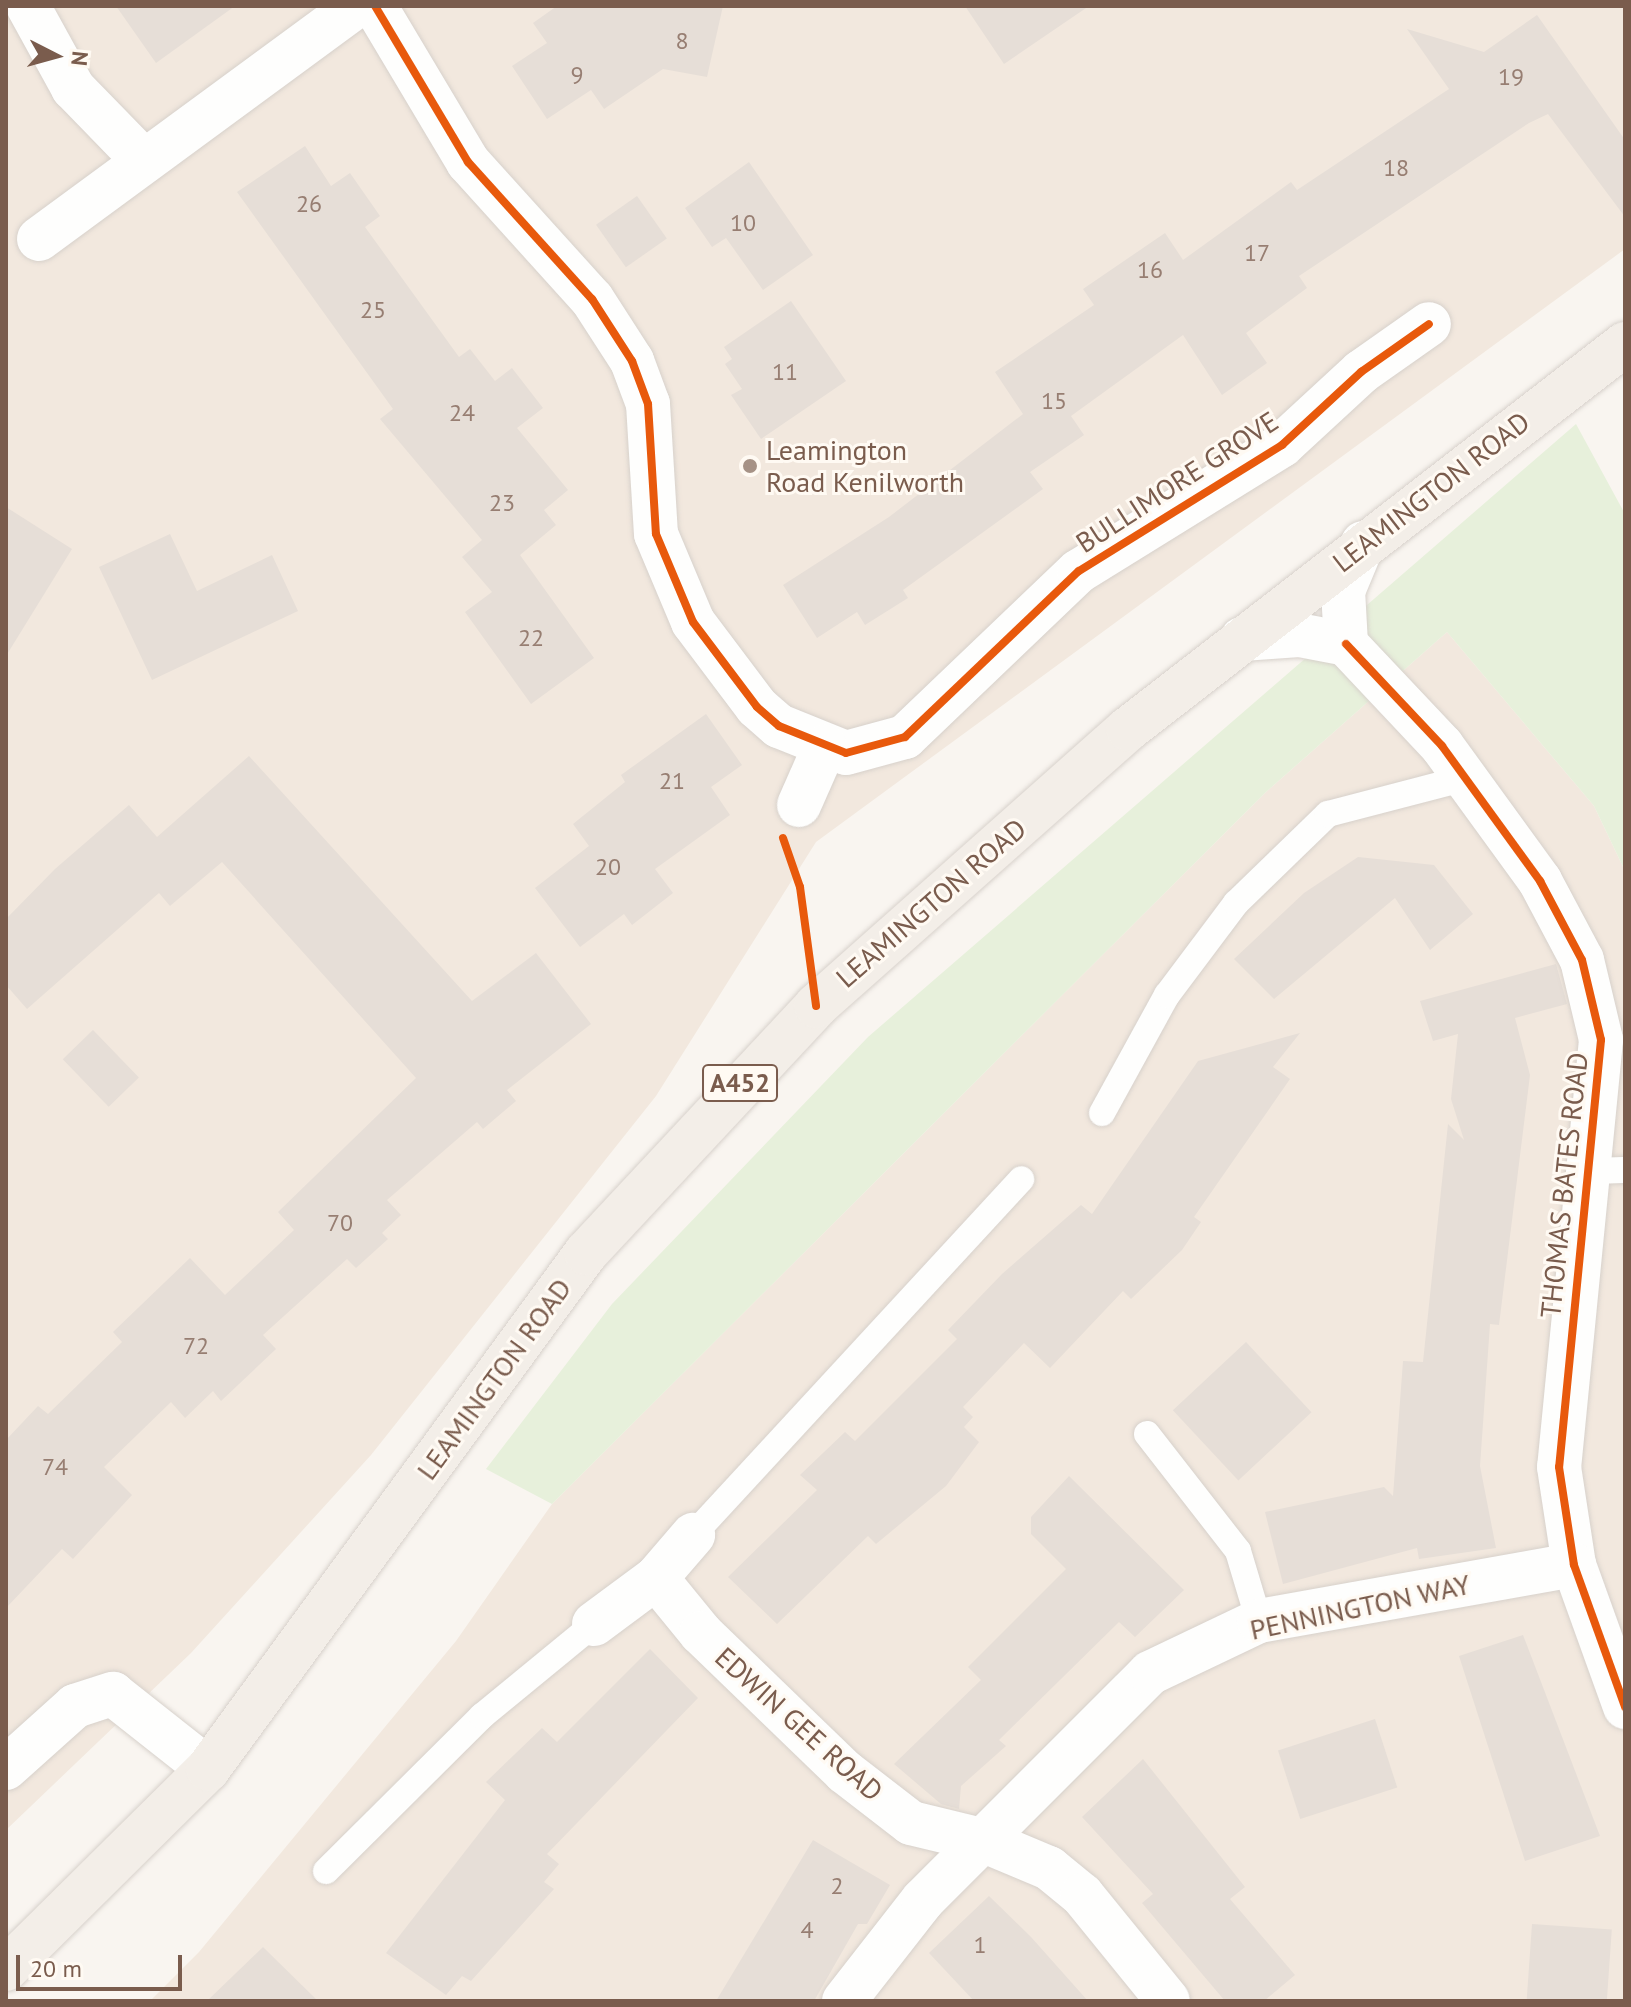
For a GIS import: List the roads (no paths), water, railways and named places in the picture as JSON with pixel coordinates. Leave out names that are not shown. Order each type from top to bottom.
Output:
[{"type":"main road","name":"LEAMINGTON ROAD","points":[[6,1969],[208,1769],[528,1329],[668,1159],[845,977],[1128,729],[1363,543],[1625,344]]},
{"type":"street","points":[[28,6],[73,88],[144,161]]},
{"type":"street","points":[[39,239],[356,6]]},
{"type":"street","name":"BULLIMORE GROVE","points":[[375,6],[468,162],[592,299],[632,361],[648,404],[656,534],[693,622],[757,707],[825,746],[875,751],[905,737],[1079,571],[1282,445],[1361,372],[1429,324]]},
{"type":"street","points":[[1242,639],[1299,635],[1346,644],[1343,591],[1363,543]]},
{"type":"street","name":"THOMAS BATES ROAD","points":[[1346,644],[1466,778],[1540,881],[1582,960],[1601,1040],[1609,1170],[1559,1467],[1574,1565],[1625,1707]]},
{"type":"street","points":[[799,805],[825,746]]},
{"type":"street","points":[[594,1624],[656,1578],[693,1535]]},
{"type":"street","name":"PENNINGTON WAY","points":[[844,2001],[923,1900],[1150,1673],[1259,1621],[1574,1565]]},
{"type":"street","name":"EDWIN GEE ROAD","points":[[656,1578],[701,1633],[845,1772],[911,1823],[982,1840],[1049,1868],[1082,1895],[1168,2001]]},
{"type":"street","points":[[6,1768],[75,1706],[113,1694],[208,1769]]},
{"type":"lane","points":[[1102,1113],[1167,995],[1227,914],[1328,814],[1466,778]]},
{"type":"lane","points":[[693,1535],[1021,1179]]},
{"type":"lane","points":[[1147,1434],[1238,1551],[1259,1621]]},
{"type":"lane","points":[[326,1871],[482,1716],[594,1624]]},
{"type":"place","name":"Leamington Road Kenilworth","points":[[750,466]]}]
